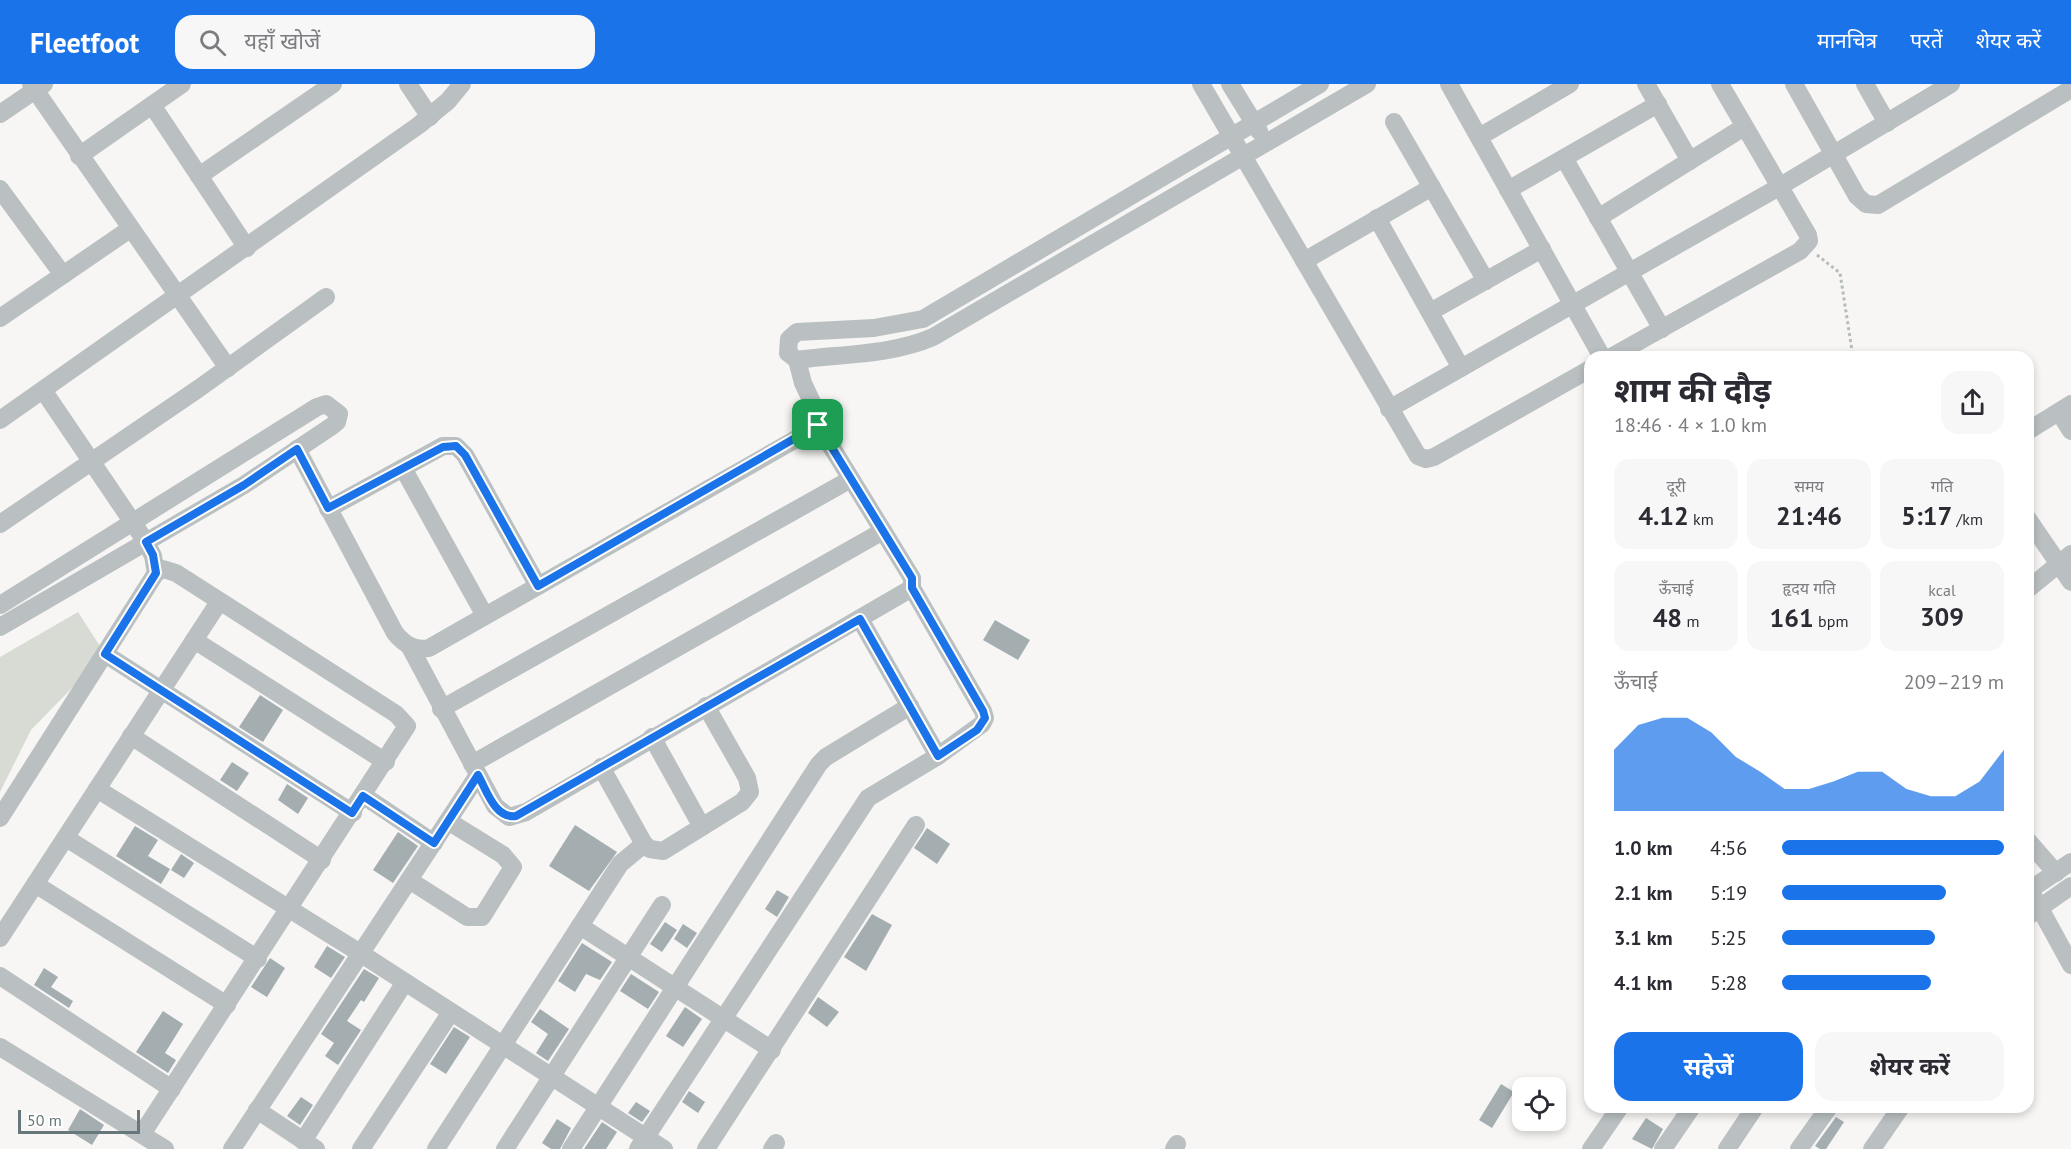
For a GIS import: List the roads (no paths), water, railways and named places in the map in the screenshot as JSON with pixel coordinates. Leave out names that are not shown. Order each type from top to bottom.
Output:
[{"type":"street","points":[[79,156],[182,84]]},
{"type":"street","points":[[408,84],[430,117]]},
{"type":"street","points":[[0,420],[430,117],[462,84]]},
{"type":"street","points":[[1201,84],[1412,450],[1418,456],[1426,459],[1434,457],[1584,372]]},
{"type":"street","points":[[1230,84],[1266,143]]},
{"type":"street","points":[[410,647],[429,648],[818,425],[820,419],[803,383],[797,360],[788,353],[793,334],[803,331],[874,328],[923,319],[1320,84]]},
{"type":"street","points":[[797,360],[914,345],[933,337],[1367,84]]},
{"type":"street","points":[[1449,84],[1599,351]]},
{"type":"street","points":[[1479,137],[1570,84]]},
{"type":"street","points":[[1646,84],[1690,160]]},
{"type":"street","points":[[1622,351],[1806,246],[1809,241],[1808,235],[1720,84]]},
{"type":"street","points":[[1794,84],[1857,196],[1866,204],[1878,206],[2071,89]]},
{"type":"street","points":[[1864,84],[1887,123]]},
{"type":"street","points":[[1389,409],[1779,187],[1952,84]]},
{"type":"street","points":[[0,114],[37,86],[79,156],[228,368]]},
{"type":"street","points":[[199,176],[323,87]]},
{"type":"street","points":[[1508,190],[1658,104]]},
{"type":"street","points":[[152,105],[247,248]]},
{"type":"street","points":[[1394,122],[1486,281]]},
{"type":"street","points":[[1598,218],[1744,127]]},
{"type":"street","points":[[1564,158],[1662,328]]},
{"type":"street","points":[[1304,261],[1431,187]]},
{"type":"street","points":[[0,189],[6,210],[63,275]]},
{"type":"street","points":[[1377,218],[1461,368]]},
{"type":"street","points":[[0,318],[130,229]]},
{"type":"street","points":[[1430,312],[1542,249]]},
{"type":"street","points":[[0,524],[228,368],[326,297]]},
{"type":"street","points":[[43,390],[146,542],[153,555],[156,573]]},
{"type":"street","points":[[0,605],[317,407],[326,404],[333,407],[339,414],[338,422],[244,485],[0,627]]},
{"type":"street","points":[[2034,427],[2065,408],[2071,431]]},
{"type":"street","points":[[642,1143],[868,798],[977,730],[985,718],[912,588],[912,578],[818,425]]},
{"type":"street","points":[[328,508],[443,447],[451,445],[462,450],[538,586]]},
{"type":"street","points":[[297,449],[395,633],[410,647],[441,709],[495,806],[509,817],[526,812],[912,588]]},
{"type":"street","points":[[403,468],[485,616]]},
{"type":"street","points":[[441,709],[851,479]]},
{"type":"street","points":[[2034,526],[2064,558],[2071,582]]},
{"type":"street","points":[[232,1149],[434,843],[475,770],[883,531]]},
{"type":"street","points":[[2034,581],[2064,558]]},
{"type":"street","points":[[0,818],[156,573],[168,569],[404,721],[407,726],[386,762],[142,1134]]},
{"type":"street","points":[[0,938],[219,602]]},
{"type":"street","points":[[860,619],[938,756]]},
{"type":"street","points":[[194,640],[386,762]]},
{"type":"street","points":[[105,654],[352,813]]},
{"type":"street","points":[[601,767],[644,844],[650,849],[663,851],[742,802],[750,792],[747,778],[706,706]]},
{"type":"street","points":[[571,1149],[819,764],[826,757],[910,706]]},
{"type":"street","points":[[131,736],[322,860]]},
{"type":"street","points":[[652,737],[702,827]]},
{"type":"street","points":[[97,789],[360,953],[598,1107],[642,1143],[664,1149]]},
{"type":"street","points":[[363,796],[434,843]]},
{"type":"street","points":[[409,880],[467,917],[482,917],[487,910],[513,867],[503,855],[448,821]]},
{"type":"street","points":[[706,1149],[916,825]]},
{"type":"street","points":[[66,838],[258,959]]},
{"type":"street","points":[[436,1149],[620,864],[644,844]]},
{"type":"street","points":[[2034,848],[2056,873]]},
{"type":"street","points":[[2034,888],[2071,862]]},
{"type":"street","points":[[35,884],[227,1005]]},
{"type":"street","points":[[2069,960],[2034,912],[2071,886]]},
{"type":"street","points":[[505,1149],[553,1078],[662,905]]},
{"type":"street","points":[[580,926],[772,1050]]},
{"type":"street","points":[[0,976],[172,1089]]},
{"type":"street","points":[[257,1110],[310,1145],[405,982]]},
{"type":"street","points":[[361,1149],[451,1012]]},
{"type":"street","points":[[0,1047],[165,1149]]},
{"type":"street","points":[[1591,1149],[1616,1113]]},
{"type":"street","points":[[1663,1149],[1688,1113]]},
{"type":"street","points":[[1727,1149],[1751,1113]]},
{"type":"street","points":[[1799,1149],[1825,1113]]},
{"type":"street","points":[[1872,1149],[1897,1113]]}]
